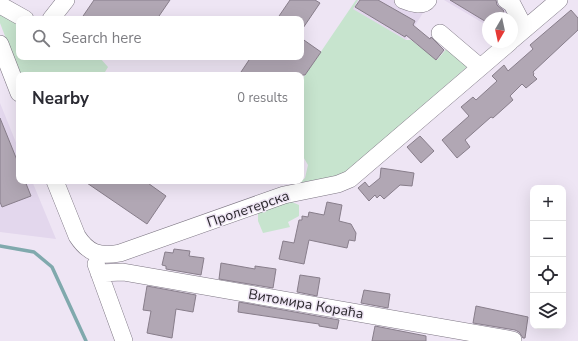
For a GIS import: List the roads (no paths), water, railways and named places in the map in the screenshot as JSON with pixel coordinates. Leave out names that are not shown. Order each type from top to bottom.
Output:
[{"type":"street","points":[[53,16],[66,0]]},
{"type":"street","points":[[403,0],[421,4],[427,2],[428,0]]},
{"type":"street","points":[[506,0],[512,4],[525,29]]},
{"type":"street","name":"Пролетерска","points":[[518,35],[559,0]]},
{"type":"street","points":[[0,5],[20,16]]},
{"type":"street","points":[[440,33],[480,67]]},
{"type":"street","points":[[0,44],[16,85]]},
{"type":"street","name":"Пролетерска","points":[[93,252],[109,255],[120,253],[284,195],[338,184],[350,179],[503,48]]},
{"type":"street","points":[[56,184],[77,236],[87,249],[93,252],[98,273],[124,341]]},
{"type":"street","name":"Витомира Кораћа","points":[[98,273],[123,272],[513,340]]},
{"type":"waterway","points":[[0,246],[34,252],[52,267],[86,341]]}]
